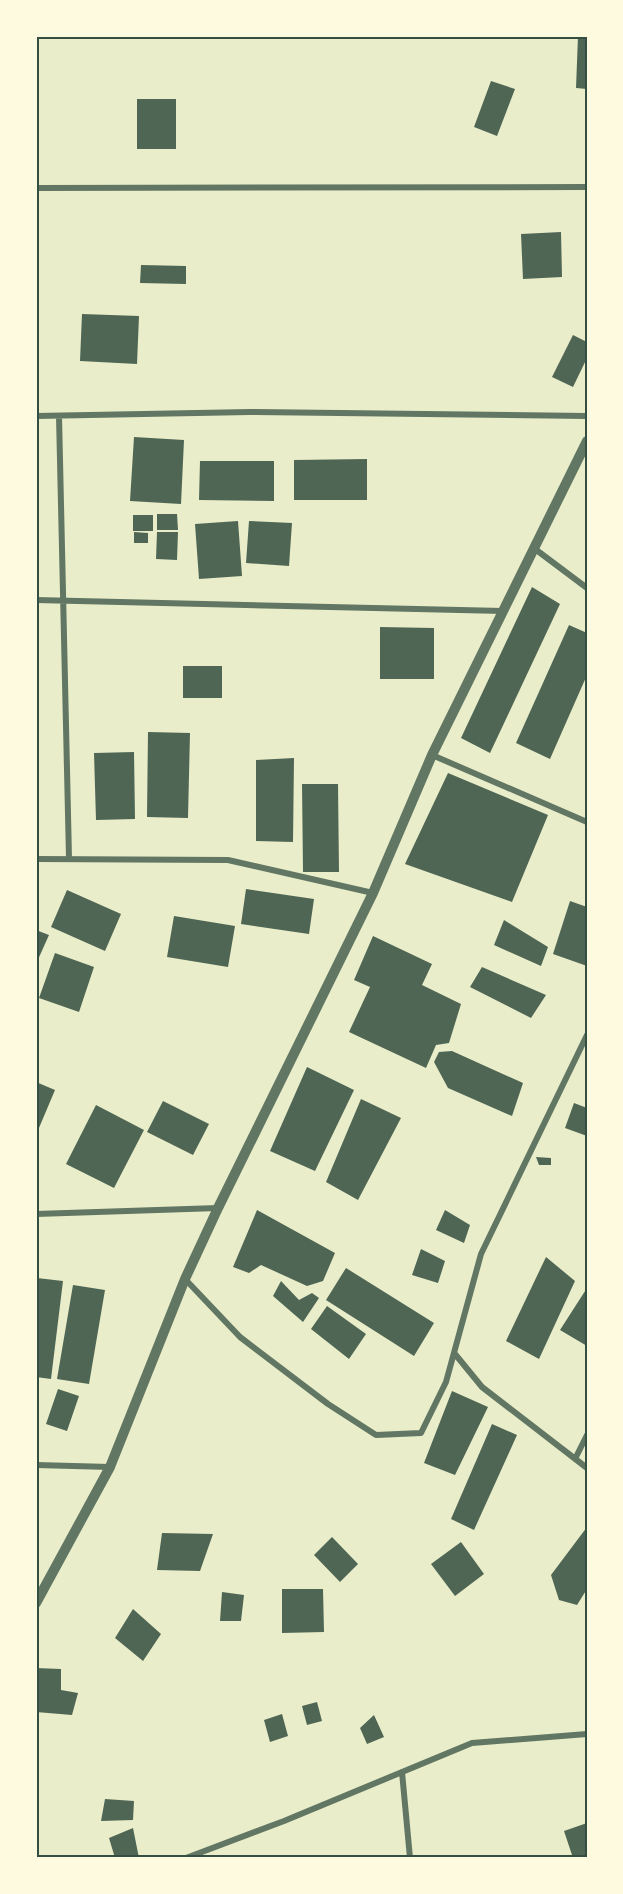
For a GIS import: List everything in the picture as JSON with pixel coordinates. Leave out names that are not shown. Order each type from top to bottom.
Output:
[{"type":"street","points":[[36,188],[587,187]]},
{"type":"street","points":[[36,416],[250,412],[587,416]]},
{"type":"street","points":[[59,416],[69,858]]},
{"type":"street","points":[[36,1603],[110,1467],[186,1279],[218,1208],[374,893],[432,755],[587,441]]},
{"type":"street","points":[[535,549],[587,588]]},
{"type":"street","points":[[36,600],[503,611]]},
{"type":"street","points":[[432,755],[587,822]]},
{"type":"street","points":[[36,859],[228,860],[374,893]]},
{"type":"street","points":[[186,1279],[240,1337],[328,1404],[376,1435],[421,1433],[446,1382],[470,1285],[481,1254],[587,1035]]},
{"type":"street","points":[[36,1214],[218,1208]]},
{"type":"street","points":[[454,1354],[482,1387],[587,1468]]},
{"type":"street","points":[[575,1459],[587,1435]]},
{"type":"street","points":[[36,1465],[110,1467]]},
{"type":"street","points":[[186,1858],[472,1743],[587,1734]]},
{"type":"street","points":[[402,1772],[410,1858]]},
{"type":"building","points":[[578,36],[587,36],[587,89],[576,88]]},
{"type":"building","points":[[491,81],[515,89],[497,136],[474,127]]},
{"type":"building","points":[[137,99],[176,99],[176,149],[137,149]]},
{"type":"building","points":[[561,232],[562,277],[523,279],[521,234]]},
{"type":"building","points":[[141,265],[186,266],[186,284],[140,283]]},
{"type":"building","points":[[82,314],[139,316],[137,364],[80,361]]},
{"type":"building","points":[[573,335],[587,342],[587,358],[573,387],[552,377]]},
{"type":"building","points":[[134,437],[184,440],[181,504],[130,501]]},
{"type":"building","points":[[367,459],[367,500],[294,500],[294,460]]},
{"type":"building","points":[[200,461],[274,461],[274,501],[199,500]]},
{"type":"building","points":[[157,514],[177,514],[178,530],[157,530]]},
{"type":"building","points":[[133,515],[153,515],[153,531],[133,531]]},
{"type":"building","points":[[238,521],[242,576],[199,579],[195,524]]},
{"type":"building","points":[[249,521],[292,523],[289,566],[246,563]]},
{"type":"building","points":[[134,532],[148,533],[148,543],[134,543]]},
{"type":"building","points":[[157,532],[178,532],[177,560],[156,559]]},
{"type":"building","points":[[532,587],[560,604],[490,753],[461,738]]},
{"type":"building","points":[[569,625],[587,633],[587,675],[550,759],[516,743]]},
{"type":"building","points":[[380,627],[434,628],[434,679],[380,679]]},
{"type":"building","points":[[183,666],[222,666],[222,698],[183,698]]},
{"type":"building","points":[[148,732],[190,733],[188,818],[147,817]]},
{"type":"building","points":[[134,752],[135,819],[96,820],[94,753]]},
{"type":"building","points":[[294,758],[293,842],[256,841],[256,760]]},
{"type":"building","points":[[448,773],[548,815],[512,902],[405,864]]},
{"type":"building","points":[[302,784],[338,784],[339,872],[303,872]]},
{"type":"building","points":[[246,889],[314,899],[309,934],[241,924]]},
{"type":"building","points":[[67,890],[121,914],[105,951],[51,927]]},
{"type":"building","points":[[570,901],[587,907],[587,966],[553,954]]},
{"type":"building","points":[[174,916],[235,926],[228,967],[167,957]]},
{"type":"building","points":[[504,920],[548,947],[541,966],[494,945]]},
{"type":"building","points":[[36,930],[49,935],[36,964]]},
{"type":"building","points":[[373,936],[432,964],[422,985],[461,1004],[449,1043],[436,1045],[426,1068],[349,1032],[370,987],[354,980]]},
{"type":"building","points":[[55,953],[94,967],[79,1012],[39,998]]},
{"type":"building","points":[[482,967],[546,995],[531,1018],[470,987]]},
{"type":"building","points":[[452,1051],[523,1083],[512,1116],[448,1088],[434,1062],[439,1052]]},
{"type":"building","points":[[307,1067],[354,1090],[315,1171],[270,1151]]},
{"type":"building","points":[[36,1082],[55,1090],[36,1135]]},
{"type":"building","points":[[361,1099],[401,1118],[358,1200],[326,1182]]},
{"type":"building","points":[[163,1101],[209,1124],[193,1155],[147,1132]]},
{"type":"building","points":[[574,1103],[587,1108],[587,1136],[565,1128]]},
{"type":"building","points":[[96,1105],[144,1130],[114,1188],[66,1164]]},
{"type":"building","points":[[536,1157],[551,1158],[551,1165],[539,1165]]},
{"type":"building","points":[[257,1210],[335,1253],[323,1281],[307,1286],[261,1265],[249,1273],[233,1267]]},
{"type":"building","points":[[445,1210],[470,1225],[464,1243],[436,1230]]},
{"type":"building","points":[[421,1249],[445,1261],[438,1283],[412,1275]]},
{"type":"building","points":[[546,1257],[575,1281],[539,1359],[506,1341]]},
{"type":"building","points":[[346,1268],[434,1323],[414,1356],[326,1300]]},
{"type":"building","points":[[37,1278],[63,1281],[51,1379],[36,1377]]},
{"type":"building","points":[[281,1281],[299,1300],[312,1293],[319,1298],[303,1322],[273,1296]]},
{"type":"building","points":[[73,1285],[105,1290],[89,1384],[57,1379]]},
{"type":"building","points":[[587,1288],[587,1346],[560,1330]]},
{"type":"building","points":[[327,1306],[366,1334],[349,1359],[311,1329]]},
{"type":"building","points":[[58,1389],[79,1396],[67,1431],[46,1424]]},
{"type":"building","points":[[452,1391],[488,1407],[455,1475],[424,1463]]},
{"type":"building","points":[[492,1424],[517,1435],[474,1530],[451,1519]]},
{"type":"building","points":[[587,1527],[587,1589],[577,1605],[559,1600],[551,1575]]},
{"type":"building","points":[[162,1533],[213,1534],[200,1571],[157,1570]]},
{"type":"building","points":[[332,1537],[358,1564],[340,1582],[314,1555]]},
{"type":"building","points":[[461,1542],[484,1574],[455,1596],[431,1564]]},
{"type":"building","points":[[282,1589],[323,1589],[324,1632],[282,1633]]},
{"type":"building","points":[[222,1592],[244,1595],[241,1621],[220,1621]]},
{"type":"building","points":[[133,1609],[161,1634],[143,1661],[115,1638]]},
{"type":"building","points":[[36,1668],[61,1669],[61,1690],[78,1693],[72,1715],[36,1712]]},
{"type":"building","points":[[317,1702],[322,1721],[307,1725],[302,1706]]},
{"type":"building","points":[[282,1714],[288,1736],[270,1742],[264,1720]]},
{"type":"building","points":[[374,1715],[384,1737],[367,1744],[360,1728]]},
{"type":"building","points":[[105,1799],[134,1801],[133,1820],[101,1821]]},
{"type":"building","points":[[587,1823],[587,1857],[573,1858],[564,1831]]},
{"type":"building","points":[[133,1828],[139,1858],[115,1858],[109,1838]]}]
